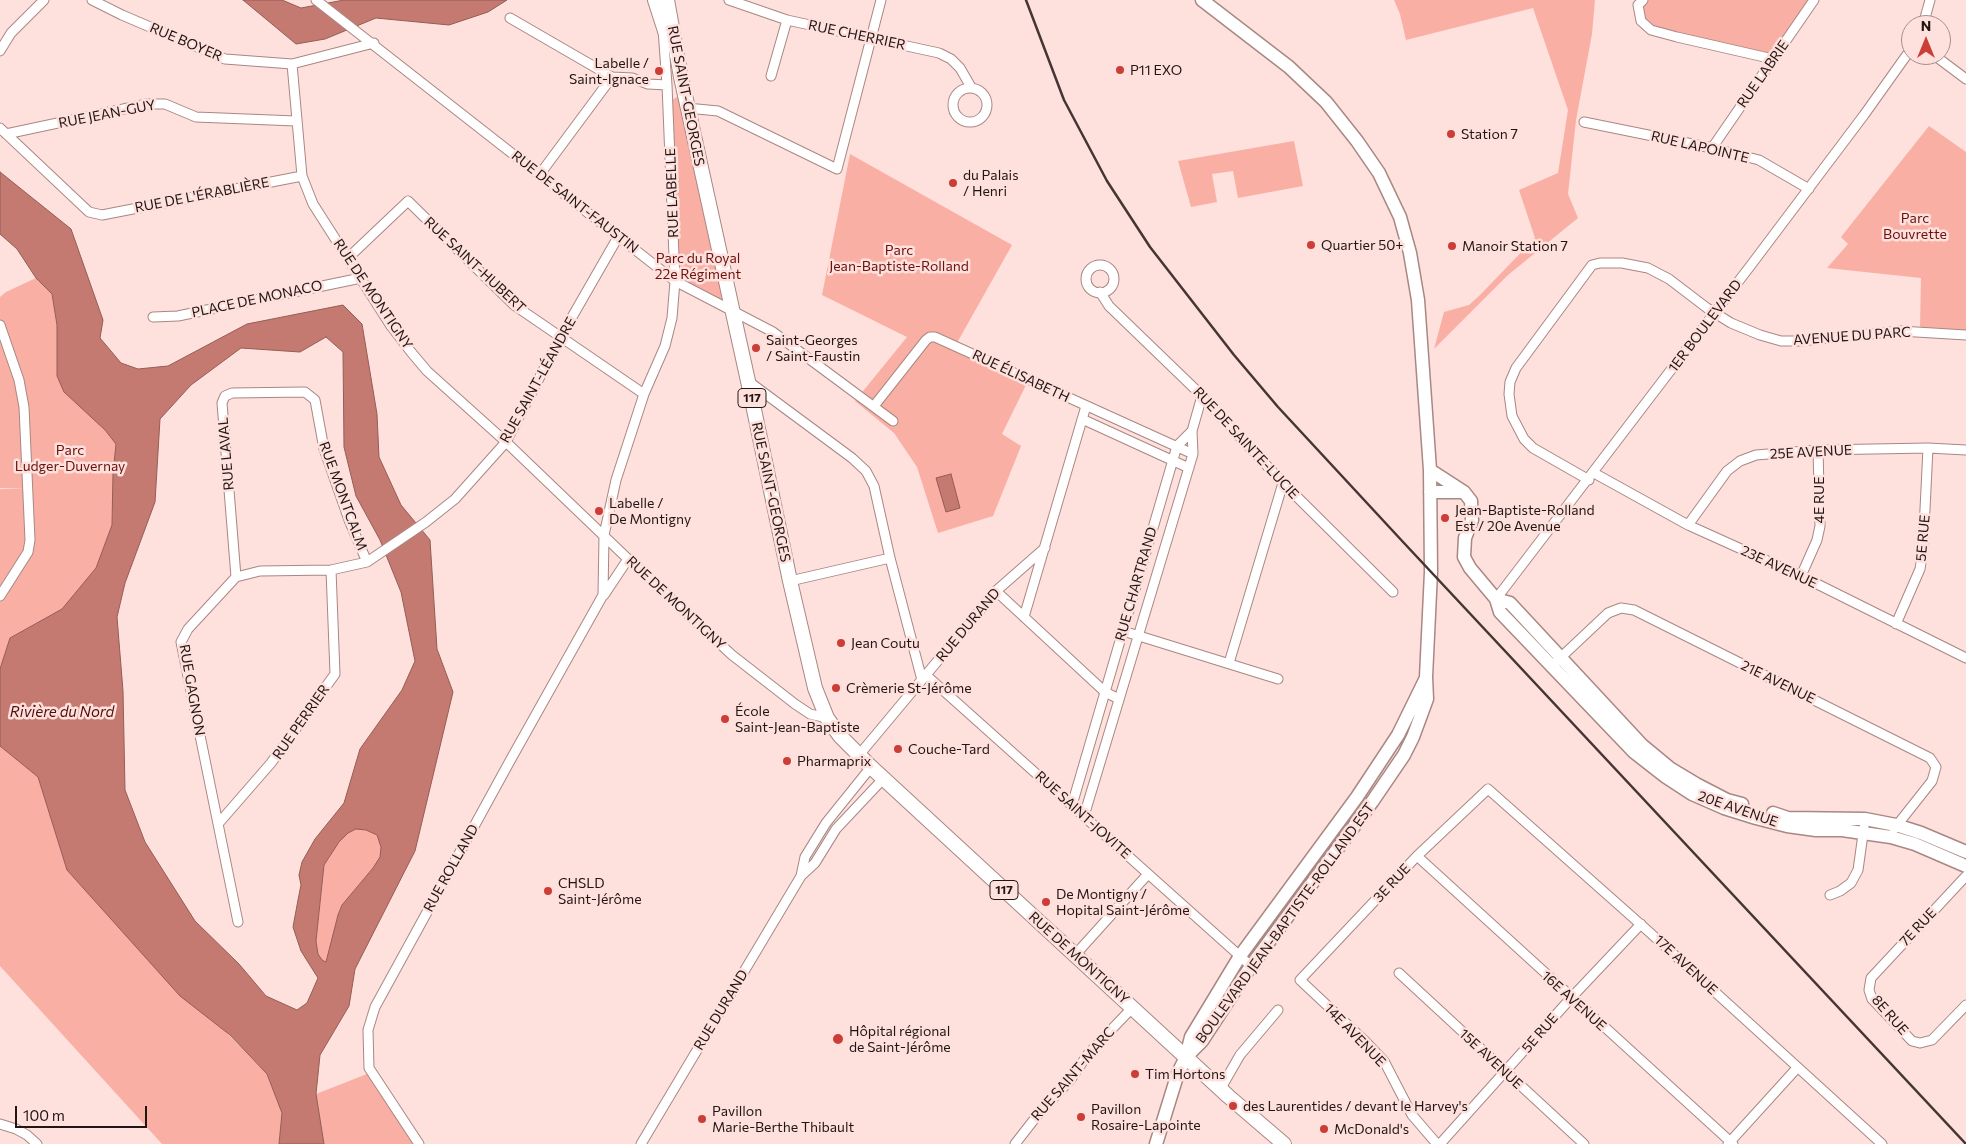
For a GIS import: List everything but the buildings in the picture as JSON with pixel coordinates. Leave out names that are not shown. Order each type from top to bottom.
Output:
[{"type":"main road","name":"RUE LABELLE","points":[[655,0],[681,77]]},
{"type":"main road","name":"RUE SAINT-GEORGES","points":[[667,0],[681,77],[790,581],[815,688],[827,718]]},
{"type":"main road","name":"RUE DE MONTIGNY","points":[[827,718],[840,736],[871,767],[1186,1057]]},
{"type":"main road","name":"117","points":[[1186,1057],[1284,1144]]},
{"type":"street","points":[[0,51],[11,33],[44,0]]},
{"type":"street","name":"RUE BOYER","points":[[92,0],[225,60],[292,64],[374,43]]},
{"type":"street","name":"RUE DE SAINT-FAUSTIN","points":[[316,0],[374,43],[675,281],[773,332],[893,421]]},
{"type":"street","name":"RUE CHERRIER","points":[[729,0],[787,20],[939,53],[951,59],[960,68],[971,87]]},
{"type":"street","points":[[688,108],[718,111],[837,169],[881,0]]},
{"type":"street","name":"BOULEVARD JEAN-BAPTISTE-ROLLAND EST","points":[[1186,1057],[1202,1041],[1251,966],[1372,802],[1404,755],[1413,738],[1427,699],[1426,677],[1431,572],[1430,470],[1418,300],[1412,262],[1400,217],[1379,173],[1357,140],[1326,102],[1289,67],[1202,0]]},
{"type":"street","points":[[1643,0],[1638,5],[1641,21],[1651,30],[1773,59]]},
{"type":"street","name":"RUE LABRIE","points":[[1712,148],[1814,0]]},
{"type":"street","points":[[1926,15],[1930,0]]},
{"type":"street","points":[[510,18],[612,77],[632,78],[648,84],[667,85]]},
{"type":"street","points":[[771,76],[787,20]]},
{"type":"street","name":"RUE LABELLE","points":[[604,535],[616,480],[644,394],[665,346],[672,318],[675,281],[667,85],[662,21]]},
{"type":"street","name":"1ER BOULEVARD","points":[[1496,599],[1809,189],[1901,63]]},
{"type":"street","name":"RUE DE MONTIGNY","points":[[292,64],[302,176],[313,204],[391,326],[427,371],[506,442],[732,655],[810,714],[827,718]]},
{"type":"street","points":[[1947,65],[1966,79]]},
{"type":"street","points":[[540,174],[612,77]]},
{"type":"street","name":"RUE JEAN-GUY","points":[[3,131],[148,104],[164,104],[196,117],[296,121]]},
{"type":"street","name":"RUE LAPOINTE","points":[[1584,122],[1712,148],[1759,160],[1809,189]]},
{"type":"street","name":"RUE DE L'ÉRABLIÈRE","points":[[3,131],[89,212],[102,215],[302,176]]},
{"type":"street","name":"RUE SAINT-HUBERT","points":[[348,258],[408,201],[514,305],[644,394]]},
{"type":"street","name":"RUE SAINT-LÉANDRE","points":[[367,562],[426,522],[455,498],[506,442],[560,338],[618,237]]},
{"type":"street","name":"AVENUE DU PARC","points":[[1591,476],[1533,448],[1524,439],[1512,416],[1508,394],[1510,382],[1516,368],[1584,274],[1592,266],[1600,263],[1622,263],[1648,268],[1669,279],[1731,323],[1781,341],[1800,341],[1900,331],[1966,335]]},
{"type":"street","name":"PLACE DE MONACO","points":[[153,317],[178,316],[361,278]]},
{"type":"street","name":"RUE DE SAINTE-LUCIE","points":[[1100,292],[1109,306],[1202,396],[1283,483],[1393,592]]},
{"type":"street","points":[[0,325],[19,380],[24,407],[30,540],[28,552],[0,596]]},
{"type":"street","name":"RUE ÉLISABETH","points":[[874,406],[930,337],[935,337],[1193,454]]},
{"type":"street","points":[[748,381],[852,458],[866,471],[874,486],[890,558],[924,677]]},
{"type":"street","name":"RUE LAVAL","points":[[236,577],[222,403],[225,396],[232,393],[305,392],[315,400]]},
{"type":"street","name":"RUE CHARTRAND","points":[[1084,816],[1193,454],[1192,431],[1202,396]]},
{"type":"street","name":"RUE MONTCALM","points":[[315,400],[324,449],[349,520],[367,562]]},
{"type":"street","points":[[1024,617],[1086,406]]},
{"type":"street","points":[[1082,419],[1189,468]]},
{"type":"street","points":[[1176,446],[1192,431]]},
{"type":"street","name":"RUE CHARTRAND","points":[[1072,805],[1176,446]]},
{"type":"street","name":"25E AVENUE","points":[[1688,525],[1727,471],[1740,461],[1756,455],[1818,450],[1928,448],[1966,450]]},
{"type":"street","name":"5E RUE","points":[[1896,624],[1920,569],[1923,550],[1928,448]]},
{"type":"street","name":"4E RUE","points":[[1801,576],[1817,540],[1820,526],[1818,450]]},
{"type":"street","points":[[1430,470],[1464,492]]},
{"type":"street","name":"23E AVENUE","points":[[1591,476],[1688,525],[1801,576],[1966,658]]},
{"type":"street","points":[[1229,664],[1283,483]]},
{"type":"street","points":[[1430,492],[1464,492]]},
{"type":"street","name":"20E AVENUE","points":[[1464,492],[1471,501],[1473,512],[1463,550],[1464,557],[1470,568],[1496,599],[1510,603],[1556,662],[1642,745],[1671,768],[1727,800],[1788,818],[1921,833],[1966,852]]},
{"type":"street","name":"RUE ROLLAND","points":[[604,535],[604,595]]},
{"type":"street","name":"RUE DURAND","points":[[859,755],[996,591],[1044,548]]},
{"type":"street","points":[[790,581],[890,558]]},
{"type":"street","name":"RUE ROLLAND","points":[[419,1144],[369,1068],[368,1030],[372,1015],[502,776],[604,595],[628,559]]},
{"type":"street","points":[[236,577],[260,571],[332,570],[367,562]]},
{"type":"street","name":"RUE PERRIER","points":[[218,824],[271,763],[335,674],[332,570]]},
{"type":"street","name":"RUE GAGNON","points":[[236,577],[188,629],[181,642],[238,922]]},
{"type":"street","points":[[996,591],[1105,692],[1119,699]]},
{"type":"street","name":"21E AVENUE","points":[[1556,662],[1608,614],[1621,608],[1634,610],[1930,758],[1936,767],[1932,781],[1893,831]]},
{"type":"street","points":[[1123,631],[1278,679]]},
{"type":"street","name":"RUE SAINT-JOVITE","points":[[924,677],[1072,805],[1251,966]]},
{"type":"street","name":"BOULEVARD JEAN-BAPTISTE-ROLLAND EST","points":[[1186,1057],[1191,1037],[1240,956],[1359,793],[1398,735],[1426,677]]},
{"type":"street","points":[[1090,742],[1105,746]]},
{"type":"street","name":"RUE DURAND","points":[[801,876],[805,857],[826,823],[871,767]]},
{"type":"street","name":"RUE DURAND","points":[[641,1144],[801,876],[815,863],[836,829],[884,778]]},
{"type":"street","name":"3E RUE","points":[[1300,980],[1417,856],[1488,789]]},
{"type":"street","name":"17E AVENUE","points":[[1488,789],[1641,924],[1882,1144]]},
{"type":"street","points":[[1359,793],[1372,802]]},
{"type":"street","points":[[1830,895],[1851,883],[1858,870],[1864,826]]},
{"type":"street","name":"20E AVENUE","points":[[1893,831],[1915,844],[1966,866]]},
{"type":"street","points":[[1330,833],[1342,842]]},
{"type":"street","name":"16E AVENUE","points":[[1417,856],[1730,1143]]},
{"type":"street","points":[[1075,955],[1148,874]]},
{"type":"street","name":"7E RUE","points":[[1871,978],[1966,876]]},
{"type":"street","name":"5E RUE","points":[[1438,1144],[1641,924]]},
{"type":"street","name":"15E AVENUE","points":[[1399,973],[1584,1144]]},
{"type":"street","name":"8E RUE","points":[[1871,978],[1869,990],[1872,999],[1912,1041],[1920,1043],[1932,1040],[1966,1005]]},
{"type":"street","name":"14E AVENUE","points":[[1300,980],[1384,1061],[1412,1115],[1438,1144]]},
{"type":"street","name":"RUE SAINT-MARC","points":[[1015,1144],[1036,1117],[1072,1080],[1088,1054],[1133,1007]]},
{"type":"street","points":[[1220,1088],[1240,1055],[1278,1010]]},
{"type":"street","points":[[1156,1144],[1178,1073],[1186,1057]]},
{"type":"street","points":[[1730,1143],[1797,1068]]},
{"type":"street","points":[[0,1124],[16,1129],[27,1135],[37,1144]]},
{"type":"green space","points":[[1394,0],[1595,0],[1592,34],[1576,120],[1568,194],[1578,218],[1508,275],[1434,349],[1444,312],[1469,305],[1535,238],[1519,190],[1558,173],[1568,110],[1533,8],[1406,40],[1400,14]]},
{"type":"green space","points":[[1643,0],[1814,0],[1773,59],[1677,37],[1641,21]]},
{"type":"green space","name":"Parc du Royal 22e Régiment","points":[[677,97],[681,100],[732,310],[675,281],[672,100]]},
{"type":"green space","name":"Parc Bouvrette","points":[[1929,126],[1966,152],[1966,333],[1920,330],[1921,278],[1827,268],[1848,244],[1841,237]]},
{"type":"green space","points":[[1294,141],[1303,186],[1238,198],[1233,171],[1212,174],[1217,202],[1191,207],[1178,161]]},
{"type":"green space","name":"Parc Jean-Baptiste-Rolland","points":[[850,154],[1012,245],[953,350],[1026,385],[1002,434],[1021,446],[993,516],[938,533],[917,467],[894,433],[855,401],[907,337],[822,295]]},
{"type":"green space","name":"Parc Ludger-Duvernay","points":[[36,278],[52,294],[57,325],[57,376],[116,443],[113,473],[112,525],[96,568],[62,609],[10,638],[0,669],[0,489],[28,488],[0,488],[0,297],[6,292]]},
{"type":"green space","points":[[0,746],[38,777],[67,870],[267,1074],[282,1113],[279,1144],[162,1144],[0,966]]},
{"type":"green space","points":[[357,829],[366,830],[377,835],[381,847],[380,857],[342,905],[327,962],[322,960],[318,954],[316,941],[324,865],[339,842],[348,833]]},
{"type":"green space","points":[[372,1072],[419,1144],[324,1144],[316,1094]]},
{"type":"water","points":[[243,0],[282,0],[301,8],[344,0],[507,0],[488,12],[449,25],[376,18],[325,39],[296,44]]},
{"type":"water","name":"Rivière du Nord","points":[[0,172],[71,229],[103,320],[100,338],[121,363],[138,369],[168,366],[247,324],[343,305],[362,324],[377,414],[379,457],[401,505],[430,540],[437,649],[453,692],[415,851],[355,969],[349,1006],[320,1055],[316,1094],[324,1144],[279,1144],[282,1113],[267,1074],[230,1035],[180,996],[67,870],[38,777],[0,746],[0,669],[10,638],[62,609],[96,568],[112,525],[113,473],[116,444],[105,430],[64,392],[57,376],[57,325],[52,294],[36,278],[17,249],[0,234]],"holes":[[[326,337],[343,352],[344,447],[356,496],[380,540],[401,592],[415,661],[402,690],[360,749],[344,803],[315,839],[302,862],[299,875],[301,885],[293,927],[301,951],[318,978],[307,1003],[297,1010],[266,996],[239,964],[195,921],[145,842],[125,790],[123,691],[117,617],[125,583],[155,502],[160,419],[191,385],[241,348],[300,352]],[[356,829],[366,830],[377,835],[381,847],[380,857],[342,905],[326,962],[318,954],[316,941],[324,865],[339,842],[348,833]]]},
{"type":"water","points":[[951,474],[960,508],[946,512],[936,478]]},
{"type":"railway","points":[[1026,0],[1064,100],[1107,181],[1150,247],[1234,355],[1278,407],[1404,543],[1966,1144]]},
{"type":"place","name":"P11 EXO","points":[[1120,70]]},
{"type":"place","name":"Labelle / Saint-Ignace","points":[[659,71]]},
{"type":"place","name":"Station 7","points":[[1451,134]]},
{"type":"place","name":"du Palais / Henri","points":[[953,183]]},
{"type":"place","name":"Quartier 50+","points":[[1311,245]]},
{"type":"place","name":"Manoir Station 7","points":[[1452,246]]},
{"type":"place","name":"Saint-Georges / Saint-Faustin","points":[[756,348]]},
{"type":"place","name":"Labelle / De Montigny","points":[[599,511]]},
{"type":"place","name":"Jean-Baptiste-Rolland Est / 20e Avenue","points":[[1445,518]]},
{"type":"place","name":"Jean Coutu","points":[[841,643]]},
{"type":"place","name":"Crèmerie St-Jérôme","points":[[836,688]]},
{"type":"place","name":"École Saint-Jean-Baptiste","points":[[725,719]]},
{"type":"place","name":"Couche-Tard","points":[[898,749]]},
{"type":"place","name":"Pharmaprix","points":[[787,761]]},
{"type":"place","name":"CHSLD Saint-Jérôme","points":[[548,891]]},
{"type":"place","name":"De Montigny / Hopital Saint-Jérôme","points":[[1046,902]]},
{"type":"place","name":"Hôpital régional de Saint-Jérôme","points":[[838,1039]]},
{"type":"place","name":"Tim Hortons","points":[[1135,1074]]},
{"type":"place","name":"des Laurentides / devant le Harvey's","points":[[1233,1106]]},
{"type":"place","name":"Pavillon Rosaire-Lapointe","points":[[1081,1117]]},
{"type":"place","name":"Pavillon Marie-Berthe Thibault","points":[[702,1119]]},
{"type":"place","name":"McDonald's","points":[[1324,1129]]}]
